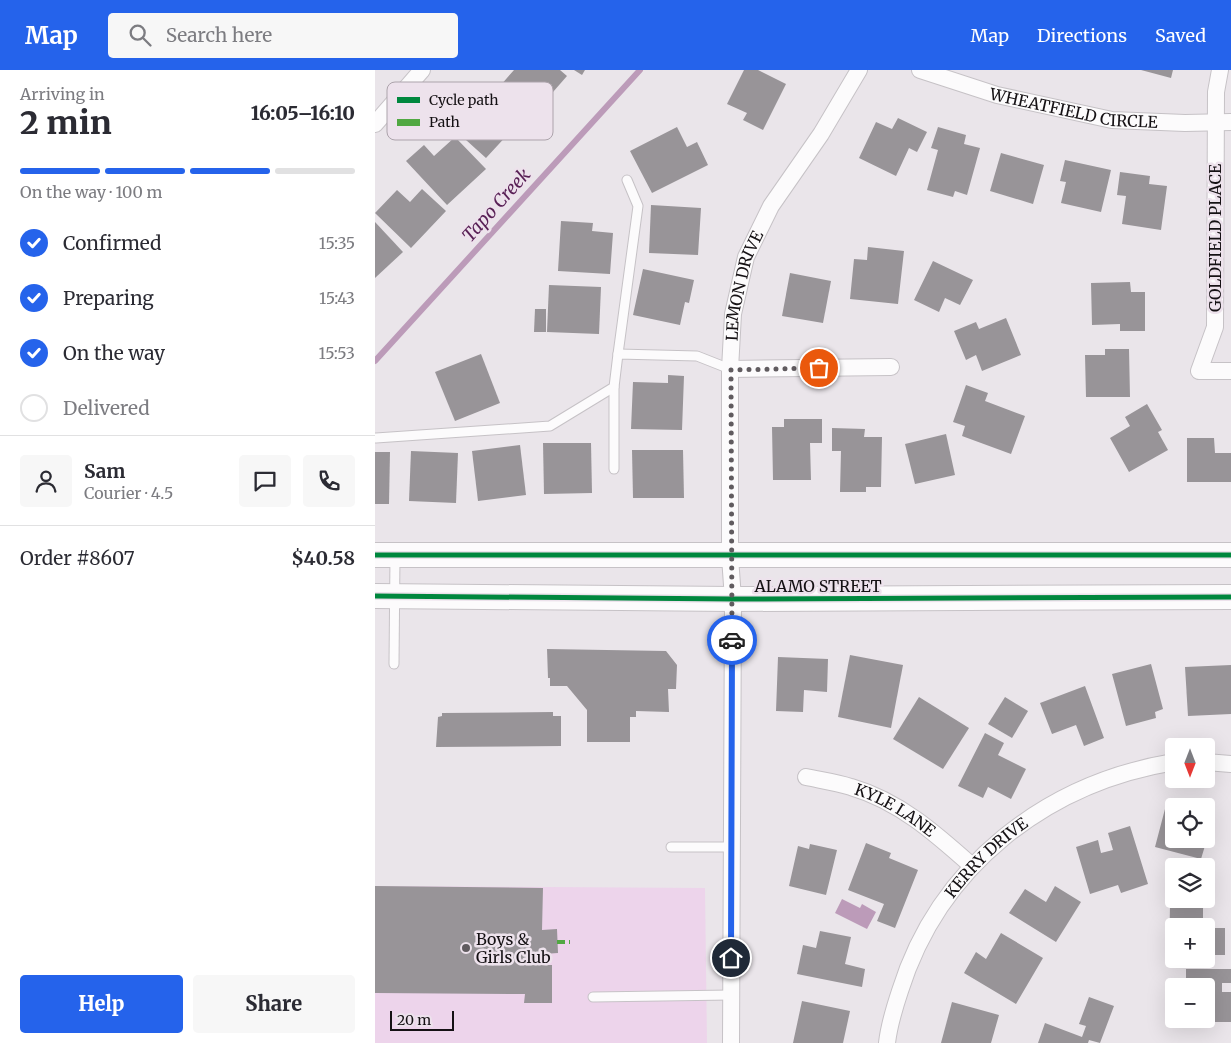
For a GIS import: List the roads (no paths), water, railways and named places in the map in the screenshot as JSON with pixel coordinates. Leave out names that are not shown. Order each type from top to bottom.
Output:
[{"type":"main road","name":"ALAMO STREET","points":[[385,555],[730,557],[1231,556]]},
{"type":"main road","name":"ALAMO STREET","points":[[385,596],[733,599],[1231,597]]},
{"type":"street","points":[[412,82],[422,70]]},
{"type":"street","name":"LEMON DRIVE","points":[[731,1043],[733,599],[730,557],[733,314],[746,257],[771,206],[821,134],[859,70]]},
{"type":"street","name":"WHEATFIELD CIRCLE","points":[[920,70],[997,95],[1112,120],[1185,123],[1223,122]]},
{"type":"street","name":"GOLDFIELD PLACE","points":[[1220,70],[1216,92],[1223,122],[1215,327],[1199,371],[1231,371]]},
{"type":"street","points":[[375,124],[387,110]]},
{"type":"street","points":[[731,370],[891,367]]},
{"type":"street","name":"KERRY DRIVE","points":[[887,1043],[889,1028],[908,964],[935,913],[972,866],[1003,837],[1029,817],[1076,790],[1111,776],[1145,766],[1165,763]]},
{"type":"street","points":[[1215,763],[1231,764]]},
{"type":"street","name":"KYLE LANE","points":[[805,777],[851,786],[893,804],[929,827],[972,866]]},
{"type":"lane","points":[[614,469],[614,387],[638,206],[627,180]]},
{"type":"lane","points":[[618,354],[697,356],[731,370]]},
{"type":"lane","points":[[376,438],[551,426],[614,387]]},
{"type":"lane","points":[[385,555],[385,596],[394,664]]},
{"type":"lane","points":[[671,847],[731,847]]},
{"type":"lane","points":[[593,997],[731,995]]},
{"type":"waterway","name":"Tapo Creek","points":[[375,361],[640,70]]},
{"type":"place","name":"Boys & Girls Club","points":[[466,948]]}]
